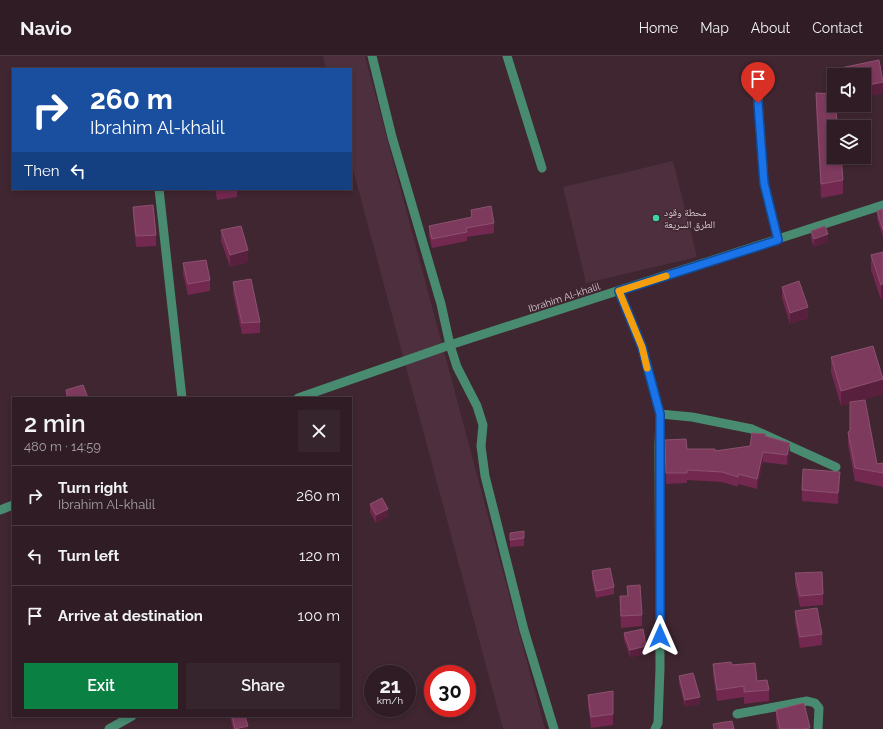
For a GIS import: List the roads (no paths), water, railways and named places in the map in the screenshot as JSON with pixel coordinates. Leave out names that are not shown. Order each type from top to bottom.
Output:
[{"type":"street","points":[[372,56],[392,137],[441,304],[450,345],[457,368],[477,406],[483,424],[481,446],[484,476],[524,630],[554,729]]},
{"type":"street","points":[[507,56],[542,168]]},
{"type":"street","points":[[756,72],[764,183],[778,240]]},
{"type":"street","points":[[159,190],[182,397]]},
{"type":"street","name":"Ibrahim Al-khalil","points":[[301,397],[450,345],[883,205]]},
{"type":"street","points":[[619,291],[642,347],[660,414],[660,668],[658,723],[655,729]]},
{"type":"street","points":[[660,414],[692,417],[752,429],[836,467]]},
{"type":"street","points":[[0,510],[12,505]]},
{"type":"street","points":[[737,714],[807,701],[815,702],[819,708],[818,729]]},
{"type":"street","points":[[109,729],[130,717]]},
{"type":"place","name":"محطة وقود الطرق السريعة","points":[[656,218]]}]
